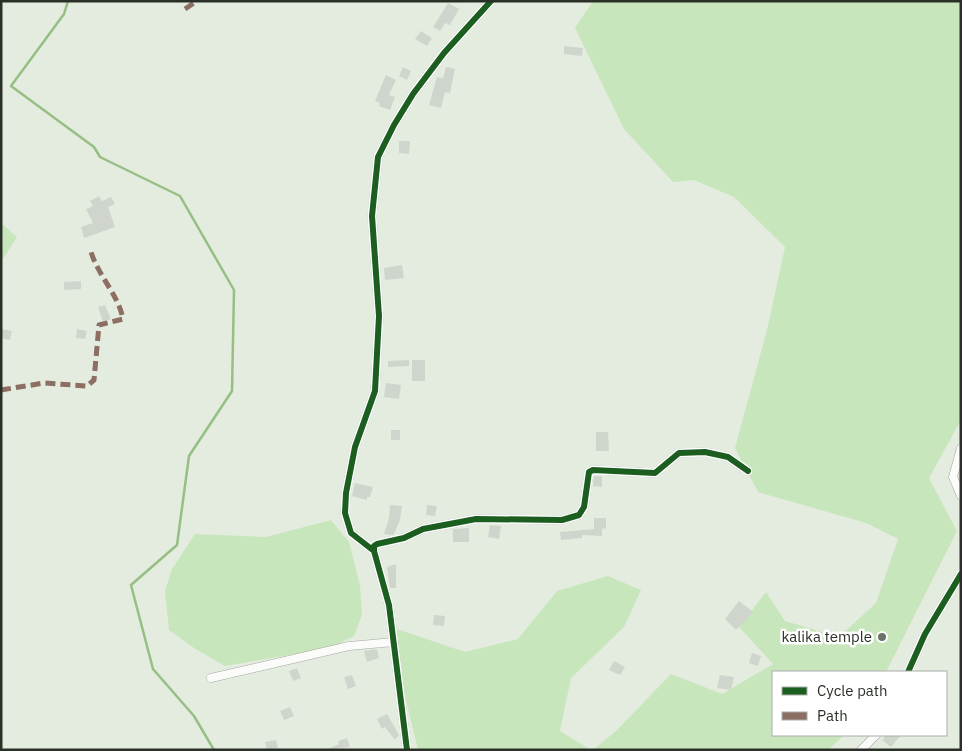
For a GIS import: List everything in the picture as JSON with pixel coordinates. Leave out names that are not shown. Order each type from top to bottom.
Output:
[{"type":"street","points":[[374,551],[351,533],[345,513],[346,493],[355,447],[375,392],[379,316],[372,216],[378,157],[394,125],[413,94],[444,53],[491,1]]},
{"type":"street","points":[[961,448],[953,476],[961,496]]},
{"type":"street","points":[[407,750],[394,642],[388,605],[374,546],[404,538],[423,529],[476,519],[562,520],[579,516],[584,507],[589,472],[593,470],[654,473],[679,453],[705,452],[728,457],[748,471]]},
{"type":"street","points":[[908,671],[925,634],[961,574]]},
{"type":"street","points":[[211,678],[349,646],[394,642]]},
{"type":"street","points":[[861,750],[875,736]]},
{"type":"green space","points":[[593,1],[961,1],[961,420],[929,478],[957,531],[887,671],[772,671],[772,736],[843,736],[828,750],[593,750],[617,730],[671,674],[722,694],[773,664],[739,627],[766,592],[785,621],[839,637],[876,603],[898,539],[866,523],[758,492],[735,448],[767,330],[785,247],[734,197],[694,180],[673,182],[624,129],[575,28]]},
{"type":"green space","points":[[1,223],[17,237],[1,262]]},
{"type":"green space","points":[[331,520],[349,542],[360,585],[362,615],[354,636],[330,648],[225,666],[194,648],[169,630],[165,591],[172,569],[195,534],[266,537]]},
{"type":"green space","points":[[608,576],[641,590],[624,627],[571,678],[560,731],[591,750],[418,750],[388,626],[465,652],[518,639],[557,591]]},
{"type":"building","points":[[448,3],[459,9],[450,25],[445,23],[440,31],[433,27]]},
{"type":"building","points":[[421,31],[432,38],[427,46],[415,39]]},
{"type":"building","points":[[564,46],[583,48],[582,56],[564,54]]},
{"type":"building","points":[[403,67],[411,71],[407,80],[399,76]]},
{"type":"building","points":[[446,67],[455,69],[450,93],[445,92],[441,108],[429,105],[437,77],[443,78]]},
{"type":"building","points":[[386,75],[396,80],[389,95],[395,97],[390,110],[379,106],[380,103],[375,101]]},
{"type":"building","points":[[399,141],[410,141],[409,154],[399,153]]},
{"type":"building","points":[[99,196],[102,201],[111,197],[115,204],[108,207],[115,227],[84,238],[81,227],[93,223],[86,209],[93,206],[90,201]]},
{"type":"building","points":[[402,265],[404,278],[385,280],[384,268]]},
{"type":"building","points":[[81,281],[81,289],[64,290],[64,282]]},
{"type":"building","points":[[105,305],[111,319],[103,322],[98,307]]},
{"type":"building","points":[[1,329],[12,331],[10,340],[1,338]]},
{"type":"building","points":[[77,329],[87,331],[85,339],[76,338]]},
{"type":"building","points":[[409,360],[409,366],[388,367],[388,361]]},
{"type":"building","points":[[412,360],[425,360],[425,381],[412,381]]},
{"type":"building","points":[[386,383],[401,385],[399,399],[384,397]]},
{"type":"building","points":[[391,430],[400,430],[400,440],[391,440]]},
{"type":"building","points":[[596,432],[608,432],[609,451],[596,451]]},
{"type":"building","points":[[594,476],[602,476],[602,487],[593,486]]},
{"type":"building","points":[[355,483],[373,487],[367,500],[352,496]]},
{"type":"building","points":[[390,505],[402,506],[400,520],[394,534],[390,535],[384,534],[389,518]]},
{"type":"building","points":[[427,505],[437,506],[435,516],[426,515]]},
{"type":"building","points":[[594,518],[606,518],[606,528],[602,529],[602,536],[582,535],[582,538],[561,540],[560,532],[594,529]]},
{"type":"building","points":[[490,525],[501,526],[499,539],[488,537]]},
{"type":"building","points":[[469,528],[469,542],[453,542],[453,529]]},
{"type":"building","points":[[396,564],[396,588],[390,588],[387,567]]},
{"type":"building","points":[[739,601],[753,612],[736,630],[725,619]]},
{"type":"building","points":[[434,615],[445,616],[444,626],[433,625]]},
{"type":"building","points":[[377,649],[379,658],[367,662],[364,651]]},
{"type":"building","points":[[752,653],[761,656],[758,666],[749,663]]},
{"type":"building","points":[[614,661],[625,667],[620,675],[609,670]]},
{"type":"building","points":[[297,668],[301,678],[293,681],[289,671]]},
{"type":"building","points":[[352,675],[356,686],[348,689],[344,677]]},
{"type":"building","points":[[720,675],[734,677],[731,690],[717,688]]},
{"type":"building","points":[[290,707],[294,716],[284,720],[280,711]]},
{"type":"building","points":[[387,714],[399,735],[395,740],[385,727],[382,729],[377,719]]},
{"type":"building","points":[[886,736],[900,736],[891,747],[882,740]]},
{"type":"building","points":[[347,738],[350,747],[326,750],[339,744],[338,741]]},
{"type":"building","points":[[276,740],[278,748],[267,750],[265,742]]},
{"type":"waterway","points":[[68,1],[64,14],[11,86],[94,147],[100,157],[180,196],[234,290],[232,391],[189,456],[177,545],[131,585],[153,669],[194,716],[214,750]]},
{"type":"marked path","points":[[185,9],[197,1]]},
{"type":"marked path","points":[[1,390],[44,383],[87,386],[94,380],[99,325],[123,319],[117,301],[97,266],[90,248]]},
{"type":"cycle path","points":[[407,750],[389,605],[374,551],[351,533],[345,513],[346,493],[355,447],[375,391],[379,316],[372,216],[378,157],[394,125],[413,94],[444,53],[491,1]]},
{"type":"cycle path","points":[[374,551],[374,546],[377,544],[404,538],[423,529],[476,519],[562,520],[579,515],[584,507],[589,472],[593,470],[655,473],[679,453],[705,452],[728,457],[748,471]]},
{"type":"cycle path","points":[[908,671],[925,634],[961,574]]},
{"type":"place","name":"kalika temple","points":[[882,637]]}]
